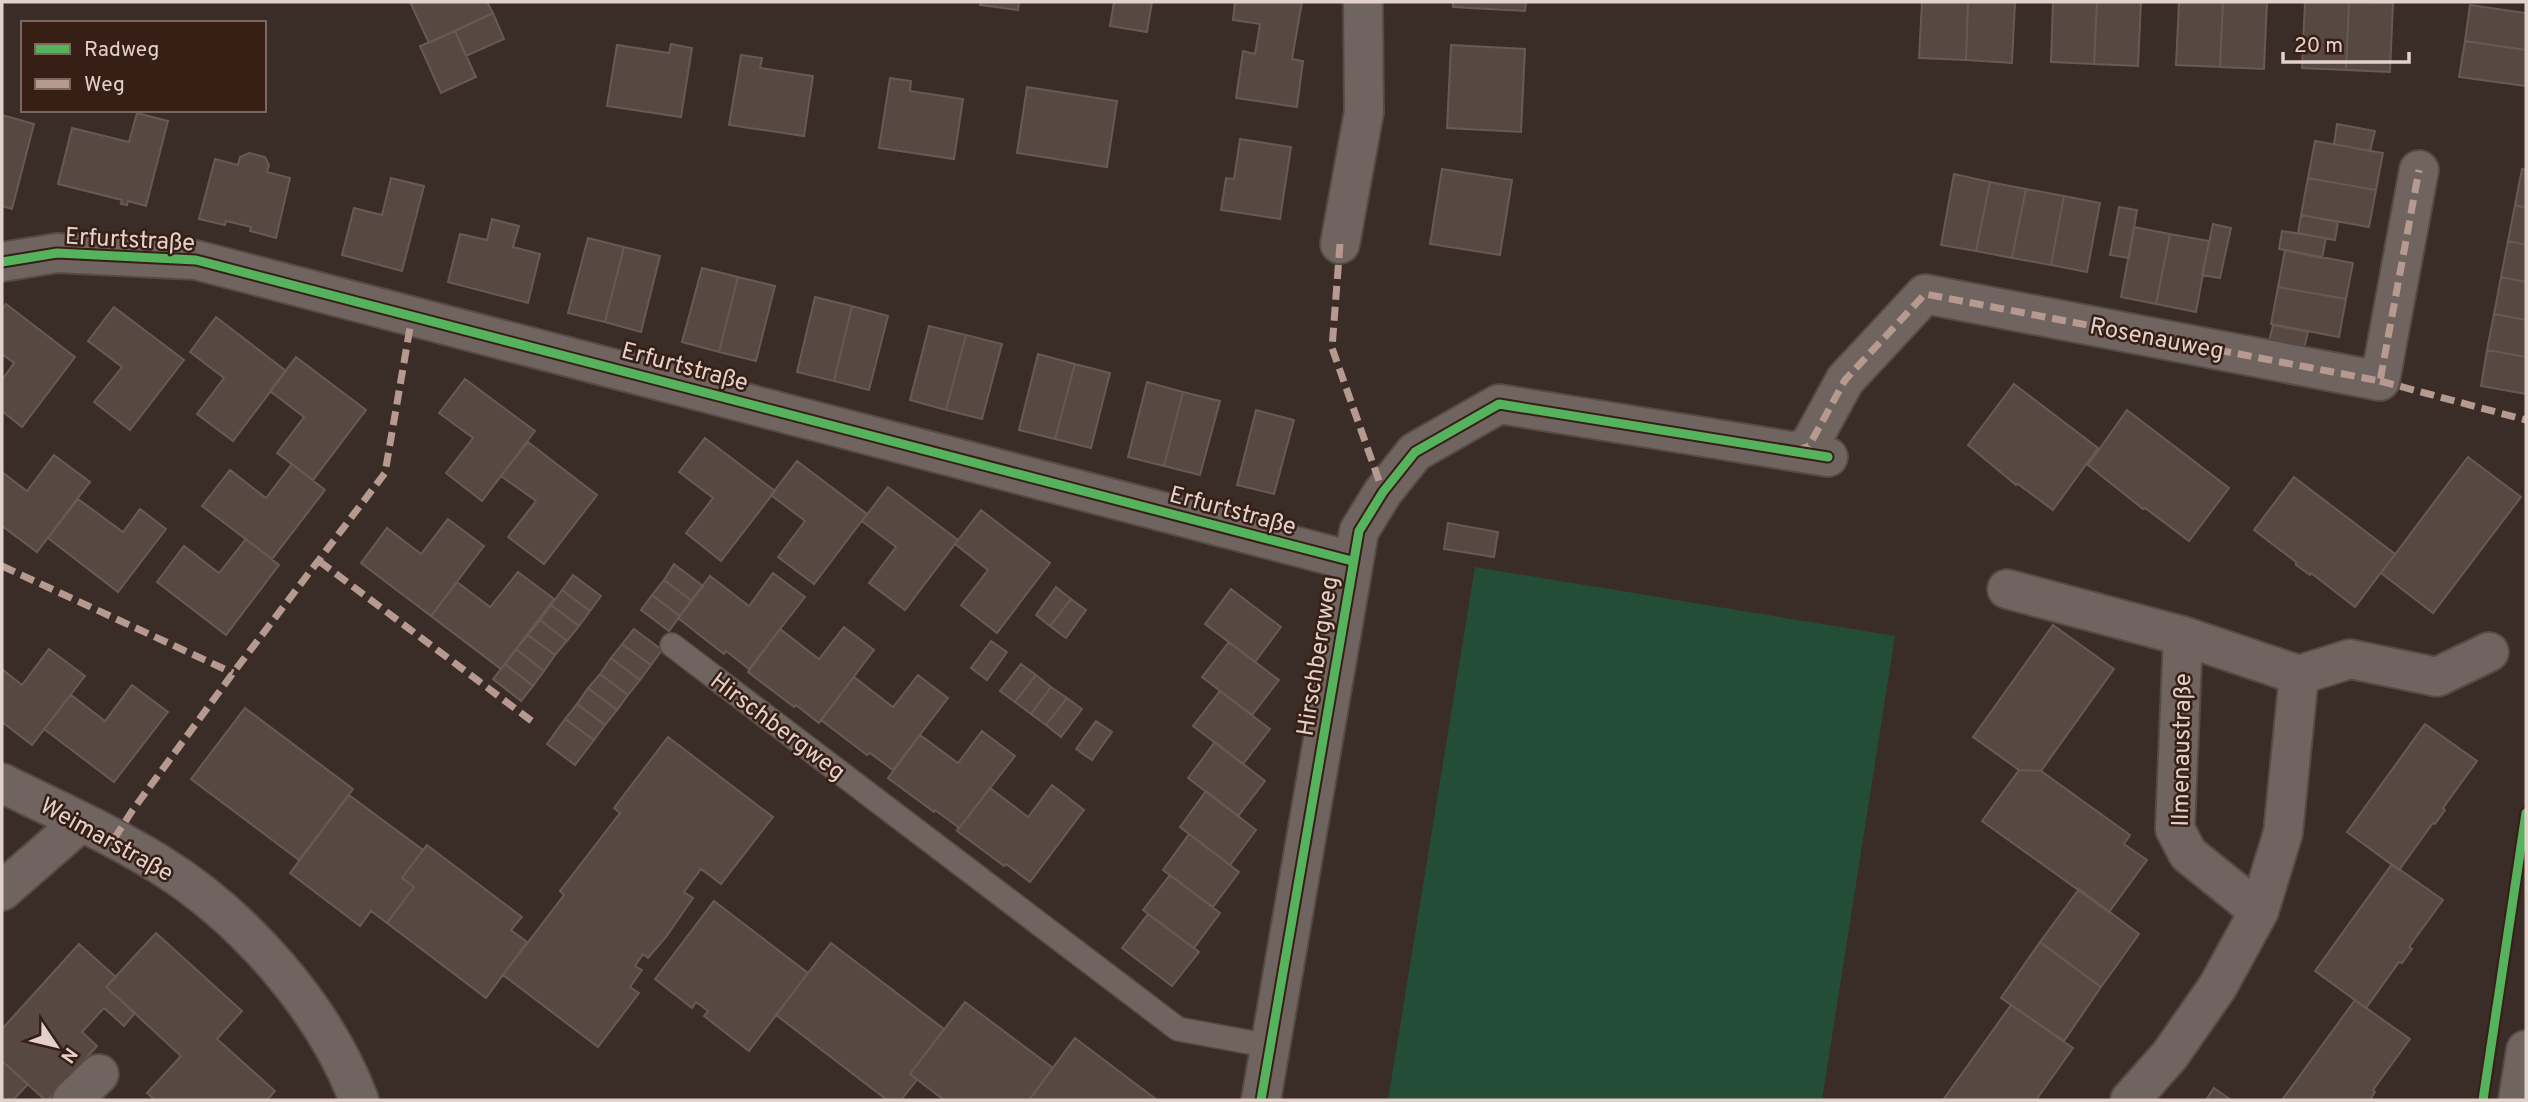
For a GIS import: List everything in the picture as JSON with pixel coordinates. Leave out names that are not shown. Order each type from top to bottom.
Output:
[{"type":"street","points":[[1340,244],[1364,112],[1363,2]]},
{"type":"street","name":"Rosenauweg","points":[[1812,454],[1809,446],[1845,380],[1925,294],[2380,382],[2419,170]]},
{"type":"street","name":"Erfurtstraße","points":[[2,262],[57,253],[196,260],[1352,561]]},
{"type":"street","name":"Hirschbergweg","points":[[1261,1100],[1359,531],[1383,492],[1415,452],[1499,404],[1812,454]]},
{"type":"street","name":"Ilmenaustraße","points":[[2007,589],[2183,636],[2300,675]]},
{"type":"street","name":"Ilmenaustraße","points":[[2183,636],[2175,829],[2188,854],[2259,911]]},
{"type":"street","points":[[2130,1100],[2169,1055],[2218,986],[2259,911],[2283,833],[2300,675],[2350,659],[2437,677],[2489,652]]},
{"type":"street","name":"Weimarstraße","points":[[2,783],[159,864],[247,932],[280,968],[317,1022],[352,1080],[359,1100]]},
{"type":"street","points":[[2,891],[81,822]]},
{"type":"street","points":[[2518,1100],[2526,1050]]},
{"type":"lane","name":"Hirschbergweg","points":[[672,645],[1178,1029],[1270,1046]]},
{"type":"green space","points":[[1475,567],[1895,636],[1822,1100],[1388,1100]]},
{"type":"building","points":[[410,2],[487,2],[493,13],[429,43]]},
{"type":"building","points":[[981,2],[1019,2],[1018,10],[980,5]]},
{"type":"building","points":[[1114,2],[1152,2],[1147,32],[1110,26]]},
{"type":"building","points":[[1235,2],[1302,2],[1292,59],[1303,61],[1297,107],[1236,98],[1243,51],[1255,54],[1260,24],[1233,20]]},
{"type":"building","points":[[1453,2],[1526,2],[1525,11],[1453,7]]},
{"type":"building","points":[[1922,2],[1968,2],[1966,60],[1919,58]]},
{"type":"building","points":[[1968,2],[2015,2],[2012,63],[1966,60]]},
{"type":"building","points":[[2053,2],[2097,2],[2094,64],[2051,62]]},
{"type":"building","points":[[2097,2],[2141,2],[2138,66],[2094,64]]},
{"type":"building","points":[[2179,2],[2223,2],[2220,67],[2176,65]]},
{"type":"building","points":[[2223,2],[2267,2],[2264,69],[2220,67]]},
{"type":"building","points":[[2305,2],[2349,2],[2346,70],[2302,68]]},
{"type":"building","points":[[2349,2],[2393,3],[2390,72],[2346,70]]},
{"type":"building","points":[[2470,5],[2526,13],[2526,50],[2465,41]]},
{"type":"building","points":[[493,13],[504,39],[466,56],[455,31]]},
{"type":"building","points":[[455,31],[476,77],[441,93],[420,46]]},
{"type":"building","points":[[2465,41],[2526,50],[2526,86],[2459,77]]},
{"type":"building","points":[[671,44],[692,48],[681,117],[607,106],[617,45],[669,53]]},
{"type":"building","points":[[1451,45],[1525,49],[1521,132],[1447,128]]},
{"type":"building","points":[[741,55],[762,58],[760,68],[813,76],[804,136],[729,125]]},
{"type":"building","points":[[890,78],[911,81],[910,91],[963,99],[954,159],[879,148]]},
{"type":"building","points":[[1027,87],[1117,101],[1107,167],[1017,153]]},
{"type":"building","points":[[137,113],[168,121],[146,206],[128,201],[127,205],[121,204],[122,200],[58,184],[72,128],[129,142]]},
{"type":"building","points":[[2,115],[34,124],[12,209],[2,206]]},
{"type":"building","points":[[2337,124],[2375,131],[2370,151],[2334,144]]},
{"type":"building","points":[[1240,139],[1291,147],[1280,219],[1221,210],[1226,178],[1234,179]]},
{"type":"building","points":[[2315,141],[2383,153],[2376,190],[2308,178]]},
{"type":"building","points":[[249,153],[265,157],[269,165],[267,172],[290,178],[276,238],[250,231],[251,227],[226,221],[225,225],[199,219],[215,159],[238,165],[240,157]]},
{"type":"building","points":[[1442,169],[1512,180],[1500,255],[1430,244]]},
{"type":"building","points":[[2522,169],[2526,170],[2526,208],[2515,205]]},
{"type":"building","points":[[1954,174],[1990,182],[1976,251],[1941,245]]},
{"type":"building","points":[[391,178],[424,186],[402,271],[342,255],[354,208],[382,215]]},
{"type":"building","points":[[2308,178],[2376,190],[2369,227],[2301,215]]},
{"type":"building","points":[[1990,182],[2026,189],[2012,258],[1976,251]]},
{"type":"building","points":[[2026,189],[2064,196],[2051,265],[2012,258]]},
{"type":"building","points":[[2064,196],[2100,203],[2087,272],[2051,265]]},
{"type":"building","points":[[2515,205],[2526,208],[2526,245],[2508,241]]},
{"type":"building","points":[[2119,207],[2137,210],[2129,258],[2110,255]]},
{"type":"building","points":[[2301,215],[2338,222],[2335,240],[2298,233]]},
{"type":"building","points":[[492,219],[519,226],[513,247],[540,254],[528,303],[448,282],[460,234],[487,240]]},
{"type":"building","points":[[2213,224],[2231,228],[2220,278],[2202,275]]},
{"type":"building","points":[[2134,227],[2170,234],[2156,304],[2121,297]]},
{"type":"building","points":[[2282,231],[2326,238],[2322,258],[2279,249]]},
{"type":"building","points":[[2170,234],[2209,241],[2196,312],[2156,304]]},
{"type":"building","points":[[588,238],[624,247],[605,322],[568,313]]},
{"type":"building","points":[[2508,241],[2526,245],[2526,282],[2501,277]]},
{"type":"building","points":[[624,247],[660,256],[641,332],[605,322]]},
{"type":"building","points":[[2285,250],[2353,263],[2346,299],[2278,287]]},
{"type":"building","points":[[702,268],[738,277],[719,352],[682,342]]},
{"type":"building","points":[[738,277],[775,286],[756,361],[719,352]]},
{"type":"building","points":[[2501,277],[2526,282],[2526,320],[2494,314]]},
{"type":"building","points":[[2278,287],[2346,299],[2339,337],[2271,324]]},
{"type":"building","points":[[815,297],[852,306],[834,381],[797,372]]},
{"type":"building","points":[[6,304],[75,357],[22,427],[2,411],[2,380],[14,363],[2,354],[2,309]]},
{"type":"building","points":[[852,306],[888,316],[869,390],[834,381]]},
{"type":"building","points":[[114,307],[184,360],[130,430],[94,402],[122,367],[88,341]]},
{"type":"building","points":[[2494,314],[2526,320],[2526,357],[2487,350]]},
{"type":"building","points":[[216,317],[286,371],[233,441],[197,414],[224,378],[190,352]]},
{"type":"building","points":[[2273,325],[2308,332],[2304,348],[2269,341]]},
{"type":"building","points":[[929,326],[966,335],[946,410],[910,400]]},
{"type":"building","points":[[966,335],[1002,344],[982,419],[946,410]]},
{"type":"building","points":[[2487,350],[2526,357],[2526,394],[2481,386]]},
{"type":"building","points":[[1038,354],[1075,364],[1055,439],[1019,430]]},
{"type":"building","points":[[296,357],[366,410],[313,480],[277,453],[304,417],[270,391]]},
{"type":"building","points":[[1075,364],[1110,373],[1091,448],[1055,439]]},
{"type":"building","points":[[465,379],[535,431],[482,501],[446,473],[473,438],[439,413]]},
{"type":"building","points":[[1147,382],[1183,392],[1164,466],[1128,457]]},
{"type":"building","points":[[2014,384],[2098,448],[2053,510],[2016,485],[1968,445]]},
{"type":"building","points":[[1183,392],[1220,401],[1200,475],[1164,466]]},
{"type":"building","points":[[1256,410],[1294,420],[1274,494],[1237,485]]},
{"type":"building","points":[[2127,410],[2229,488],[2189,541],[2088,465]]},
{"type":"building","points":[[705,438],[775,491],[721,561],[686,533],[713,498],[679,472]]},
{"type":"building","points":[[528,442],[597,495],[544,564],[508,537],[536,501],[501,476]]},
{"type":"building","points":[[54,455],[90,482],[37,552],[2,526],[2,472],[27,491]]},
{"type":"building","points":[[2468,457],[2521,497],[2433,613],[2381,573]]},
{"type":"building","points":[[797,461],[867,514],[814,584],[778,557],[805,521],[771,495]]},
{"type":"building","points":[[292,464],[325,490],[272,559],[202,506],[230,470],[266,498]]},
{"type":"building","points":[[2294,477],[2395,554],[2355,607],[2311,573],[2310,575],[2296,565],[2296,562],[2254,530]]},
{"type":"building","points":[[888,487],[958,540],[905,610],[869,583],[896,547],[862,521]]},
{"type":"building","points":[[78,499],[123,532],[140,509],[166,529],[118,592],[48,538]]},
{"type":"building","points":[[981,510],[1050,563],[997,633],[961,605],[988,570],[955,544]]},
{"type":"building","points":[[448,519],[484,546],[431,616],[361,563],[387,528],[421,554]]},
{"type":"building","points":[[1448,523],[1498,532],[1494,557],[1444,549]]},
{"type":"building","points":[[246,539],[279,565],[226,635],[157,582],[184,546],[219,573]]},
{"type":"building","points":[[674,564],[703,586],[692,601],[664,580]]},
{"type":"building","points":[[518,572],[554,599],[501,669],[431,616],[457,582],[490,607]]},
{"type":"building","points":[[773,573],[805,597],[749,669],[726,651],[724,654],[678,618],[710,576],[749,606]]},
{"type":"building","points":[[573,575],[601,596],[590,611],[562,590]]},
{"type":"building","points":[[664,580],[692,601],[680,616],[652,595]]},
{"type":"building","points":[[1056,587],[1071,599],[1050,626],[1036,615]]},
{"type":"building","points":[[1231,589],[1281,627],[1255,662],[1205,624]]},
{"type":"building","points":[[562,590],[590,611],[579,626],[551,605]]},
{"type":"building","points":[[652,595],[680,616],[669,631],[641,610]]},
{"type":"building","points":[[1071,599],[1086,610],[1066,638],[1050,626]]},
{"type":"building","points":[[551,605],[579,626],[567,641],[540,620]]},
{"type":"building","points":[[540,620],[567,641],[555,655],[528,635]]},
{"type":"building","points":[[2053,625],[2114,669],[2041,771],[2019,770],[1973,737]]},
{"type":"building","points":[[844,627],[874,650],[819,723],[748,672],[780,629],[819,659]]},
{"type":"building","points":[[634,629],[662,650],[651,665],[622,644]]},
{"type":"building","points":[[528,635],[555,655],[544,671],[516,649]]},
{"type":"building","points":[[991,641],[1007,652],[987,680],[971,668]]},
{"type":"building","points":[[1229,642],[1279,680],[1252,715],[1202,677]]},
{"type":"building","points":[[622,644],[651,665],[640,680],[611,658]]},
{"type":"building","points":[[49,649],[85,676],[32,745],[2,722],[2,669],[22,685]]},
{"type":"building","points":[[516,649],[544,671],[533,686],[505,664]]},
{"type":"building","points":[[611,658],[640,680],[628,695],[600,674]]},
{"type":"building","points":[[505,664],[533,686],[521,701],[493,679]]},
{"type":"building","points":[[1021,664],[1036,675],[1015,702],[1000,691]]},
{"type":"building","points":[[600,674],[628,695],[617,710],[588,688]]},
{"type":"building","points":[[918,675],[948,698],[893,770],[870,753],[867,755],[821,720],[854,677],[893,707]]},
{"type":"building","points":[[1036,675],[1051,687],[1031,714],[1015,702]]},
{"type":"building","points":[[132,685],[168,712],[114,782],[44,729],[71,695],[105,721]]},
{"type":"building","points":[[1051,687],[1067,698],[1046,725],[1031,714]]},
{"type":"building","points":[[588,688],[617,710],[605,725],[577,704]]},
{"type":"building","points":[[1220,691],[1270,729],[1243,764],[1193,726]]},
{"type":"building","points":[[1067,698],[1082,709],[1061,737],[1046,725]]},
{"type":"building","points":[[577,704],[605,725],[594,740],[565,719]]},
{"type":"building","points":[[245,708],[353,789],[299,860],[191,779]]},
{"type":"building","points":[[565,719],[594,740],[575,765],[547,744]]},
{"type":"building","points":[[1096,721],[1112,732],[1092,760],[1076,749]]},
{"type":"building","points":[[2425,724],[2477,761],[2443,808],[2445,810],[2435,824],[2433,823],[2399,870],[2347,832]]},
{"type":"building","points":[[982,731],[1015,756],[957,831],[958,827],[888,778],[920,735],[958,763]]},
{"type":"building","points":[[668,737],[773,817],[721,884],[701,869],[684,892],[693,898],[666,937],[648,958],[643,954],[635,966],[642,970],[630,987],[639,993],[598,1047],[503,975],[564,895],[560,891],[620,813],[614,808]]},
{"type":"building","points":[[1215,742],[1265,781],[1238,816],[1188,778]]},
{"type":"building","points":[[2019,770],[2041,771],[2130,835],[2124,844],[2147,860],[2109,912],[1982,821]]},
{"type":"building","points":[[1052,785],[1084,810],[1030,882],[957,831],[990,788],[1028,817]]},
{"type":"building","points":[[1206,791],[1256,830],[1230,865],[1180,827]]},
{"type":"building","points":[[349,795],[423,850],[402,878],[414,887],[387,923],[371,911],[360,926],[290,873]]},
{"type":"building","points":[[1189,834],[1239,872],[1213,907],[1163,870]]},
{"type":"building","points":[[427,845],[522,917],[511,930],[527,942],[486,998],[387,923],[414,887],[402,878]]},
{"type":"building","points":[[2392,864],[2443,900],[2409,947],[2412,949],[2402,963],[2399,962],[2366,1008],[2315,971]]},
{"type":"building","points":[[1170,875],[1220,913],[1194,948],[1143,910]]},
{"type":"building","points":[[2079,889],[2139,934],[2101,987],[2040,942]]},
{"type":"building","points":[[714,901],[808,973],[749,1051],[704,1016],[708,1011],[696,1002],[692,1008],[655,979]]},
{"type":"building","points":[[1148,914],[1199,952],[1172,986],[1122,948]]},
{"type":"building","points":[[156,933],[242,1011],[217,1039],[275,1091],[267,1100],[155,1100],[147,1093],[181,1056],[106,987]]},
{"type":"building","points":[[2040,942],[2101,987],[2064,1041],[2001,998]]},
{"type":"building","points":[[831,943],[944,1029],[910,1074],[917,1080],[901,1100],[887,1100],[776,1015]]},
{"type":"building","points":[[79,944],[116,977],[106,987],[135,1013],[124,1026],[104,1008],[82,1032],[97,1046],[48,1100],[45,1100],[2,1061],[2,1029]]},
{"type":"building","points":[[2355,1000],[2410,1039],[2373,1090],[2375,1092],[2370,1100],[2282,1100]]},
{"type":"building","points":[[965,1002],[1053,1068],[1029,1100],[944,1100],[910,1074]]},
{"type":"building","points":[[2011,1005],[2073,1048],[2036,1100],[1943,1100]]},
{"type":"building","points":[[1075,1038],[1157,1100],[1029,1100]]},
{"type":"building","points":[[2,1061],[28,1084],[13,1100],[2,1100]]},
{"type":"building","points":[[2214,1088],[2231,1100],[2206,1100]]},
{"type":"marked path","points":[[1796,451],[1809,446],[1845,380],[1925,294],[2380,381],[2419,170]]},
{"type":"marked path","points":[[1340,244],[1332,348],[1383,492]]},
{"type":"marked path","points":[[114,839],[233,673],[385,473],[412,316]]},
{"type":"marked path","points":[[2380,381],[2526,420]]},
{"type":"marked path","points":[[319,561],[533,722]]},
{"type":"marked path","points":[[2,566],[233,673]]},
{"type":"cycle path","points":[[2,262],[57,253],[196,260],[1352,561]]},
{"type":"cycle path","points":[[1261,1100],[1359,531],[1383,492],[1415,452],[1499,404],[1828,457]]},
{"type":"cycle path","points":[[2483,1100],[2526,813]]}]
